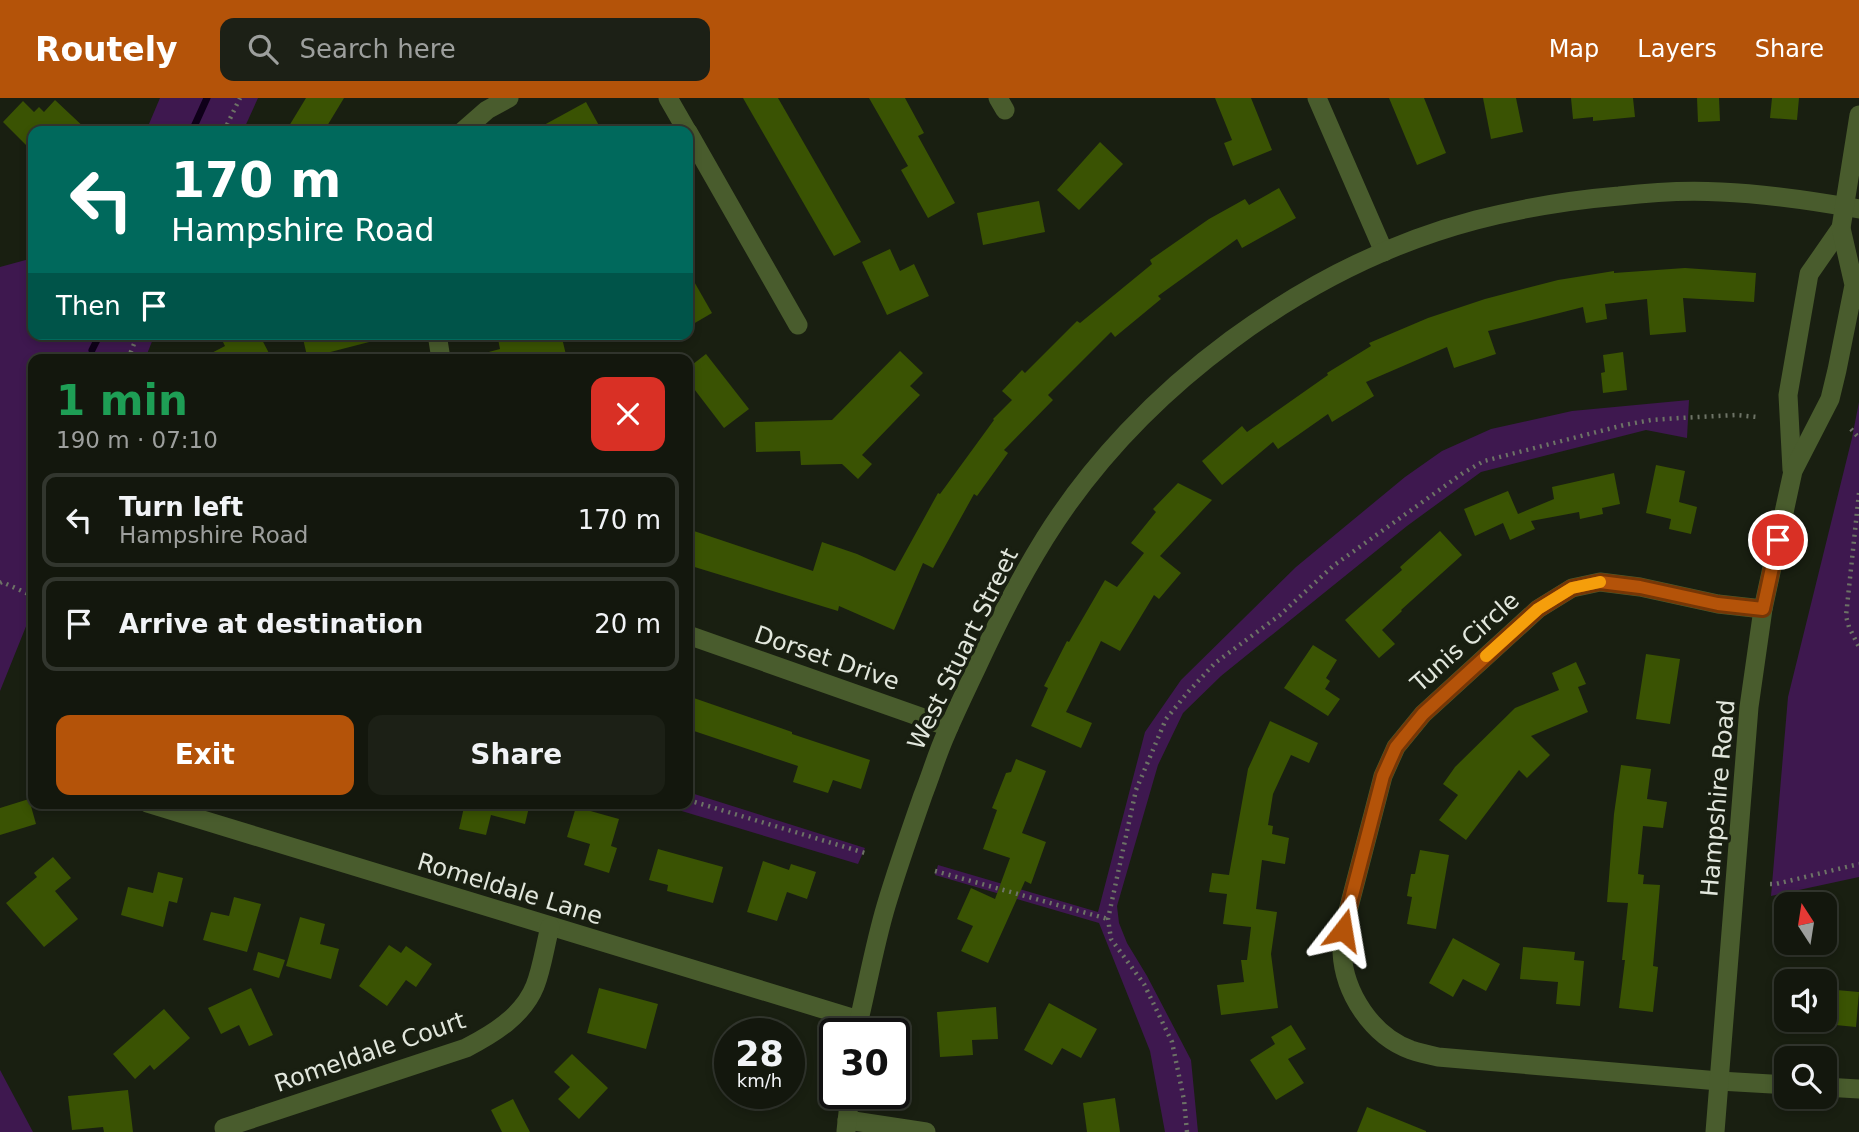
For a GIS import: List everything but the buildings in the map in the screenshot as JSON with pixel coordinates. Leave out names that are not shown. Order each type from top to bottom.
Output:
[{"type":"street","points":[[469,126],[487,110],[509,98]]},
{"type":"street","points":[[668,98],[684,126]]},
{"type":"street","points":[[1317,98],[1384,252]]},
{"type":"street","name":"Hampshire Road","points":[[1793,471],[1788,394],[1809,274],[1852,208],[1859,115]]},
{"type":"street","points":[[693,142],[798,325]]},
{"type":"street","name":"West Stuart Street","points":[[860,1018],[888,898],[900,862],[949,727],[1000,616],[1046,537],[1083,483],[1126,433],[1173,388],[1223,346],[1323,282],[1384,252],[1474,220],[1524,209],[1580,199],[1719,191],[1852,208]]},
{"type":"street","name":"Hampshire Road","points":[[1715,1132],[1749,707],[1763,609],[1793,471],[1830,399],[1838,370],[1854,285],[1841,228]]},
{"type":"street","name":"Tunis Circle","points":[[1763,609],[1718,604],[1640,587],[1600,582],[1572,588],[1538,609],[1423,714],[1396,747],[1383,776],[1343,930],[1342,953],[1348,982],[1357,1003],[1371,1022],[1389,1038],[1409,1049],[1438,1057],[1774,1084]]},
{"type":"street","name":"Dorset Drive","points":[[693,637],[949,727]]},
{"type":"street","name":"Romeldale Lane","points":[[166,809],[550,927],[830,1018]]},
{"type":"street","name":"Romeldale Court","points":[[224,1128],[466,1048],[485,1038],[522,1009],[535,987],[550,927]]},
{"type":"street","points":[[1837,1088],[1859,1089]]},
{"type":"street","points":[[846,1126],[926,1132]]},
{"type":"path","points":[[226,126],[240,98]]},
{"type":"path","points":[[1187,1132],[1184,1100],[1172,1042],[1144,984],[1111,939],[1108,919],[1136,790],[1166,719],[1215,663],[1280,615],[1333,566],[1463,473],[1485,461],[1651,420],[1737,415],[1757,418]]},
{"type":"path","points":[[1851,429],[1859,438]]},
{"type":"path","points":[[1859,493],[1846,616],[1859,647]]},
{"type":"path","points":[[0,583],[28,593]]},
{"type":"path","points":[[693,801],[865,853]]},
{"type":"path","points":[[1770,884],[1859,864]]},
{"type":"path","points":[[935,871],[1108,919]]},
{"type":"shaded area","points":[[160,98],[258,98],[245,126],[148,126]]},
{"type":"shaded area","points":[[28,259],[28,340],[153,340],[147,354],[28,354],[28,621],[0,691],[0,267]]},
{"type":"shaded area","points":[[1689,400],[1687,438],[1646,430],[1481,472],[1407,526],[1221,676],[1183,713],[1158,765],[1117,906],[1119,923],[1127,943],[1191,1060],[1198,1132],[1165,1132],[1150,1051],[1099,923],[935,875],[938,865],[1098,912],[1145,732],[1181,680],[1296,567],[1405,477],[1442,451],[1491,429],[1572,411]]},
{"type":"shaded area","points":[[1859,402],[1859,877],[1790,892],[1774,892],[1771,896],[1788,697]]},
{"type":"shaded area","points":[[693,794],[865,848],[858,864],[675,809],[693,809]]},
{"type":"shaded area","points":[[0,1070],[33,1132],[0,1132]]},
{"type":"waterway","points":[[194,126],[207,98]]},
{"type":"waterway","points":[[92,350],[97,340]]},
{"type":"slow traffic","points":[[1486,656],[1538,609],[1572,588],[1600,582]]},
{"type":"route","points":[[1343,930],[1383,776],[1396,747],[1423,714],[1538,609],[1572,588],[1600,582],[1640,587],[1718,604],[1763,609],[1778,540]]}]
